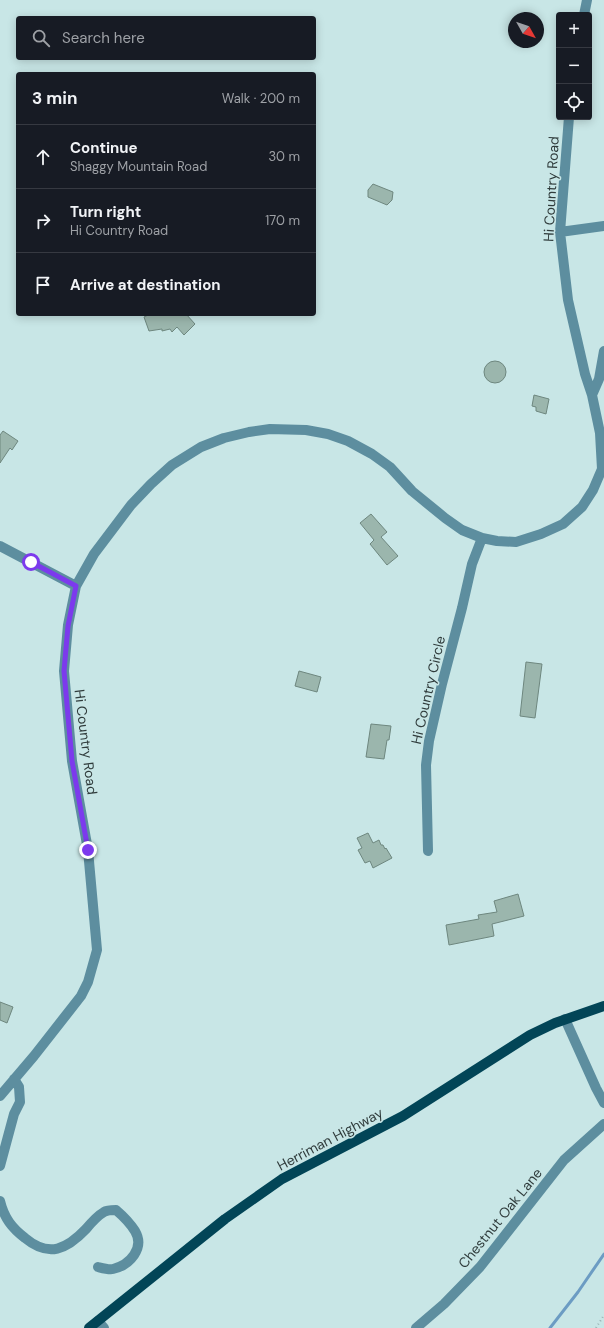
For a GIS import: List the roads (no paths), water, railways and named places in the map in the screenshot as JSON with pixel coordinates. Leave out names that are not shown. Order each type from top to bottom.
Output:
[{"type":"main road","name":"Herriman Highway","points":[[89,1328],[101,1324],[225,1219],[263,1191],[301,1168],[403,1116],[530,1035],[565,1019],[604,1006]]},
{"type":"street","points":[[585,12],[587,0]]},
{"type":"street","name":"Hi Country Road","points":[[0,1096],[81,996],[88,982],[97,950],[88,850],[72,761],[64,671],[68,626],[76,586],[94,554],[131,505],[151,484],[172,465],[201,447],[224,438],[263,430],[306,430],[328,434],[348,441],[372,454],[390,467],[412,491],[444,518],[462,530],[482,538],[497,541],[516,542],[542,534],[563,524],[582,508],[593,490],[602,469],[600,433],[568,300],[560,232],[569,120]]},
{"type":"street","points":[[560,232],[604,226]]},
{"type":"street","points":[[592,395],[599,379],[604,351]]},
{"type":"street","name":"Hi Country Circle","points":[[428,851],[426,765],[429,741],[472,564],[482,538]]},
{"type":"street","points":[[0,546],[76,586]]},
{"type":"street","points":[[565,1019],[604,1103]]},
{"type":"street","points":[[0,1166],[14,1114],[20,1102],[19,1087],[14,1079]]},
{"type":"street","name":"Chestnut Oak Lane","points":[[416,1328],[444,1304],[480,1267],[564,1160],[604,1124]]},
{"type":"street","points":[[0,1201],[2,1212],[15,1230],[34,1246],[43,1250],[66,1247],[98,1216],[105,1211],[116,1210],[126,1219],[136,1232],[138,1243],[136,1253],[125,1264],[112,1269],[98,1267]]},
{"type":"waterway","points":[[550,1328],[578,1292],[604,1254]]}]
